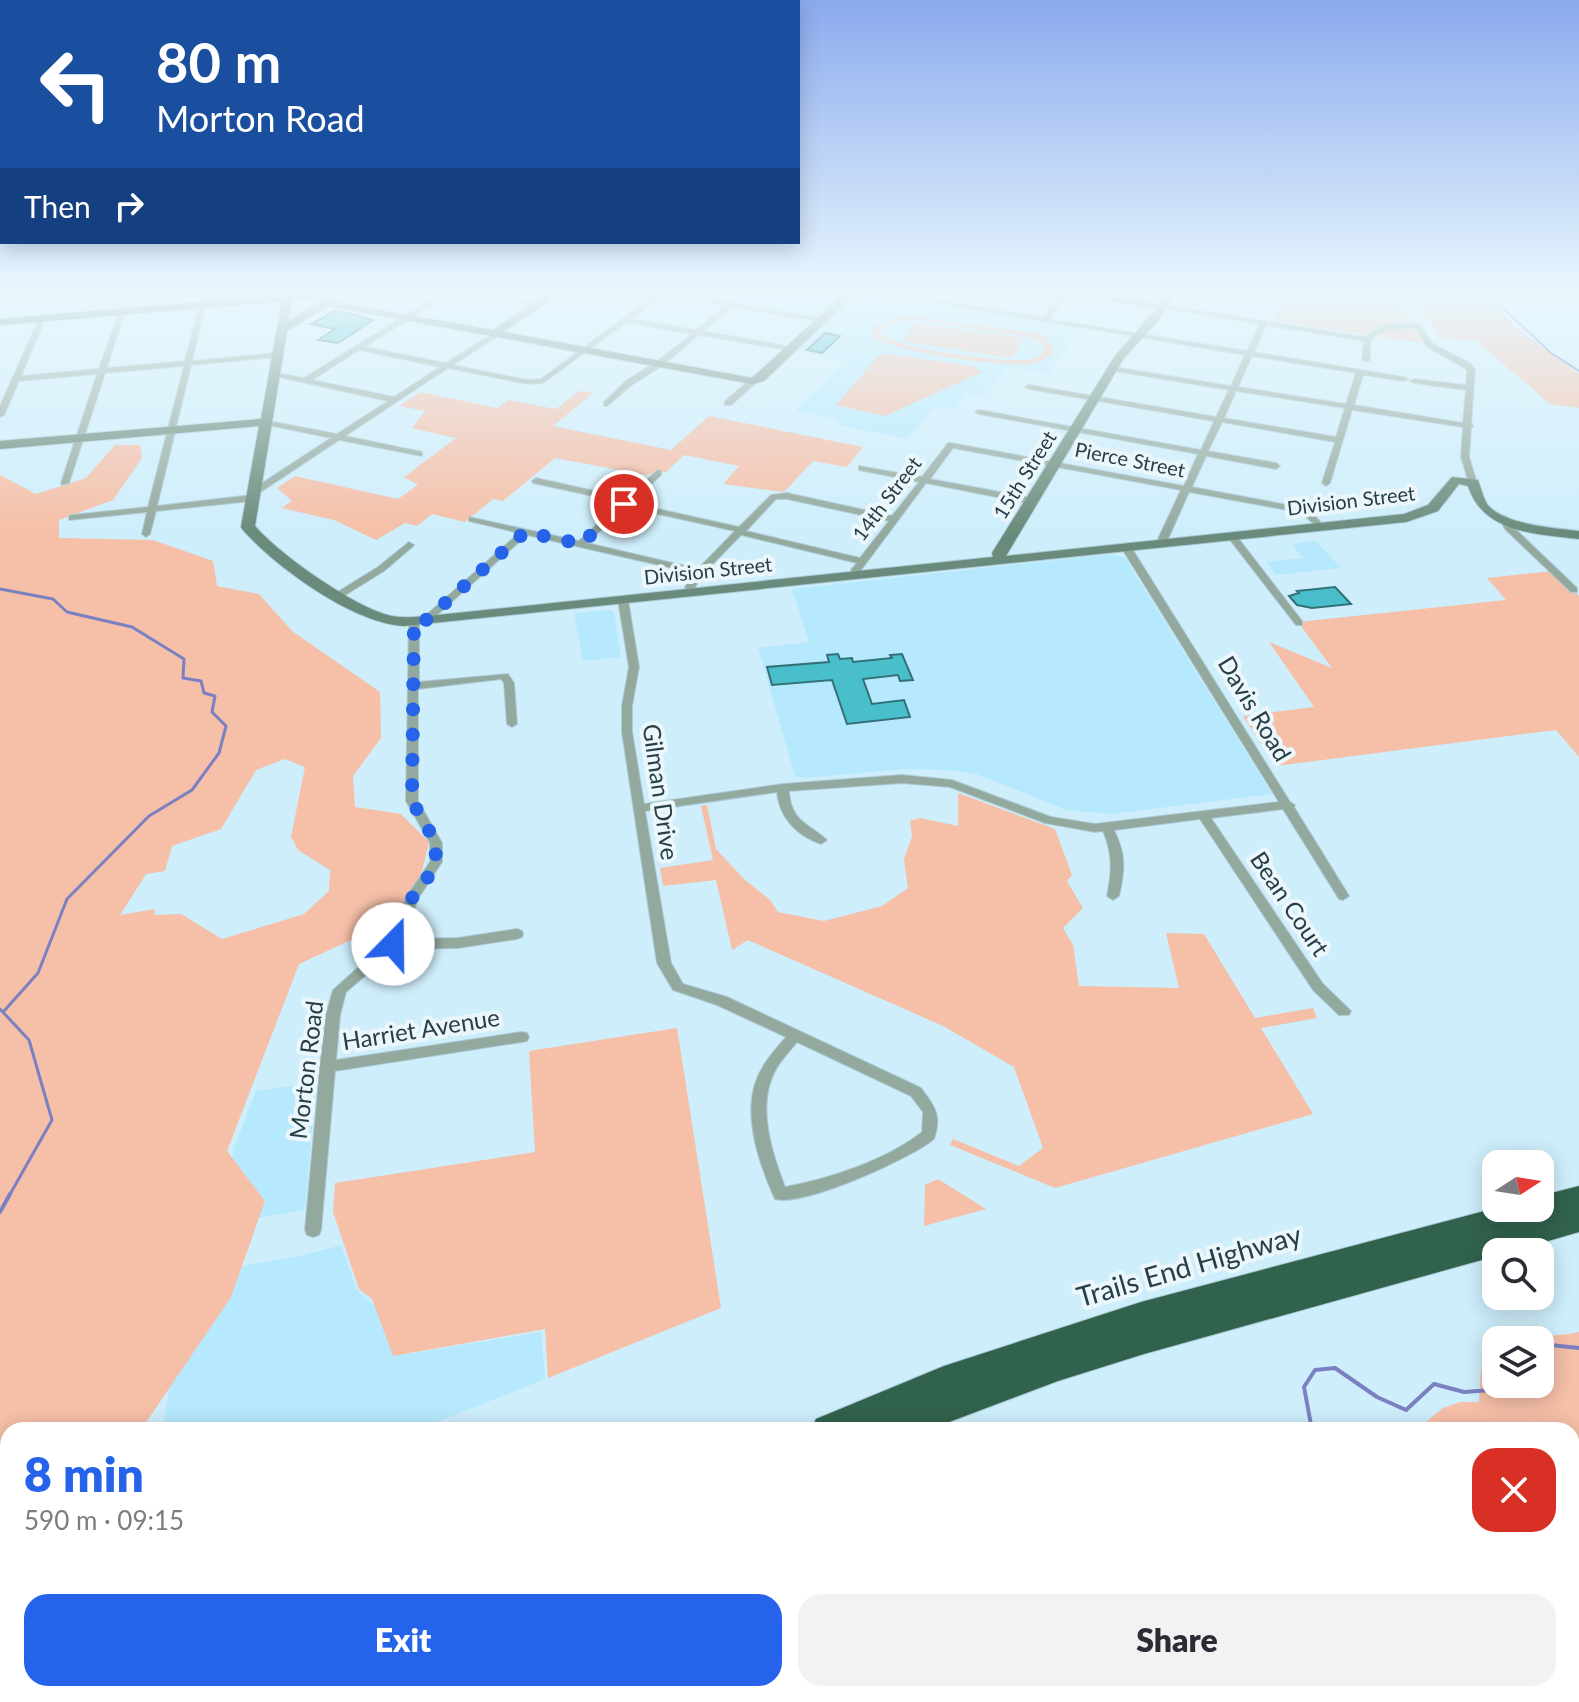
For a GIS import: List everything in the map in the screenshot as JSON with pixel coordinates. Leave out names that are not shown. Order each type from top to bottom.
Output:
[{"type":"highway","name":"Trails End Highway","points":[[846,1422],[944,1381],[1141,1316],[1579,1198]]},
{"type":"highway","points":[[910,1422],[1137,1340],[1579,1220]]},
{"type":"street","points":[[0,415],[18,373]]},
{"type":"street","points":[[16,379],[77,373]]},
{"type":"street","points":[[65,483],[102,373]]},
{"type":"street","points":[[146,534],[186,373]]},
{"type":"street","points":[[305,381],[317,373]]},
{"type":"street","points":[[72,518],[253,495],[436,373]]},
{"type":"street","points":[[485,373],[528,382],[543,381],[554,373]]},
{"type":"street","points":[[607,404],[644,373]]},
{"type":"street","points":[[712,373],[754,381]]},
{"type":"street","points":[[728,403],[766,373]]},
{"type":"street","name":"15th Street","points":[[1000,561],[999,553],[1111,373]]},
{"type":"street","points":[[1142,373],[1469,426]]},
{"type":"street","points":[[1165,542],[1163,539],[1240,373]]},
{"type":"street","points":[[1326,483],[1360,373]]},
{"type":"street","points":[[1369,373],[1404,379]]},
{"type":"street","points":[[1471,373],[1465,462],[1456,480],[1473,483]]},
{"type":"street","points":[[274,374],[396,400]]},
{"type":"street","name":"Division Street","points":[[274,374],[249,530],[375,617],[420,621],[692,593],[860,568],[1000,561],[1406,518],[1433,508],[1456,480]]},
{"type":"street","points":[[1414,381],[1469,388]]},
{"type":"street","points":[[1029,387],[1340,440]]},
{"type":"street","points":[[979,412],[1276,466]]},
{"type":"street","points":[[0,445],[266,422],[419,454]]},
{"type":"street","name":"Pierce Street","points":[[951,445],[1303,512],[1321,527]]},
{"type":"street","name":"14th Street","points":[[860,568],[951,445]]},
{"type":"street","points":[[1465,462],[1484,508],[1504,519],[1579,535]]},
{"type":"street","points":[[862,468],[1032,501]]},
{"type":"street","points":[[581,544],[658,473]]},
{"type":"street","points":[[536,481],[740,531],[860,568]]},
{"type":"street","points":[[692,593],[690,587],[700,572],[779,496],[894,519]]},
{"type":"street","points":[[472,519],[700,572]]},
{"type":"street","points":[[1504,519],[1508,527],[1574,590]]},
{"type":"street","points":[[420,621],[525,532]]},
{"type":"street","points":[[1232,536],[1299,623]]},
{"type":"street","points":[[339,595],[381,569],[409,545]]},
{"type":"street","name":"Davis Road","points":[[1126,547],[1343,896]]},
{"type":"street","name":"Gilman Drive","points":[[623,600],[634,667],[626,720],[664,963],[678,987],[722,1001],[795,1035]]},
{"type":"street","name":"Morton Road","points":[[313,1230],[327,1067],[333,1015],[340,990],[393,944],[413,896],[432,872],[436,853],[436,843],[412,801],[420,621]]},
{"type":"street","points":[[415,686],[504,676],[509,683],[512,724]]},
{"type":"street","points":[[639,808],[783,788],[880,780],[926,780],[980,793],[1059,823],[1107,828],[1289,805]]},
{"type":"street","points":[[783,788],[785,807],[794,823],[821,840]]},
{"type":"street","name":"Bean Court","points":[[1204,816],[1318,987],[1344,1011]]},
{"type":"street","points":[[1107,828],[1121,863],[1113,896]]},
{"type":"street","points":[[393,944],[458,943],[517,934]]},
{"type":"street","points":[[795,1035],[916,1092],[930,1111],[929,1135],[908,1150],[867,1167],[800,1192],[780,1194],[771,1171],[759,1096],[768,1069],[795,1035]]},
{"type":"street","name":"Harriet Avenue","points":[[327,1067],[522,1037]]},
{"type":"shaded area","points":[[833,373],[1003,373],[985,396],[967,393],[953,410],[935,407],[908,439],[836,425],[840,420],[795,411]]},
{"type":"shaded area","points":[[863,373],[979,373],[885,416],[836,405]]},
{"type":"shaded area","points":[[1515,373],[1579,374],[1579,408],[1550,404]]},
{"type":"shaded area","points":[[579,391],[593,393],[553,426],[671,450],[709,416],[863,447],[847,467],[813,461],[784,492],[723,484],[739,466],[684,455],[666,472],[645,475],[555,458],[503,501],[493,499],[465,522],[432,514],[417,526],[405,523],[376,540],[334,520],[282,508],[292,501],[277,488],[295,476],[398,499],[418,485],[404,477],[456,438],[412,428],[425,411],[399,406],[420,392],[497,408],[508,400],[556,409]]},
{"type":"shaded area","points":[[115,445],[140,445],[142,458],[113,500],[59,520],[59,538],[153,540],[213,561],[217,586],[259,594],[292,631],[380,692],[381,738],[353,776],[355,807],[401,814],[429,842],[417,892],[364,934],[299,964],[227,1151],[265,1201],[231,1297],[146,1422],[0,1422],[0,475],[36,494],[86,478]],"holes":[[[285,759],[305,767],[291,837],[298,850],[330,870],[329,891],[304,914],[222,939],[181,914],[154,915],[155,909],[120,915],[146,874],[165,871],[172,846],[221,829],[256,770]]]},
{"type":"shaded area","points":[[1317,542],[1341,568],[1276,575],[1266,562],[1303,558],[1292,545]]},
{"type":"shaded area","points":[[1112,554],[1125,558],[1272,794],[1112,814],[1067,810],[976,774],[947,770],[907,769],[804,778],[795,776],[758,648],[809,642],[792,589]]},
{"type":"shaded area","points":[[1553,571],[1579,596],[1579,757],[1556,730],[1276,766],[1243,716],[1314,707],[1269,642],[1332,668],[1298,622],[1506,600],[1487,578]]},
{"type":"shaded area","points":[[614,612],[621,657],[583,661],[574,613]]},
{"type":"shaded area","points":[[958,793],[1055,829],[1072,875],[1067,881],[1083,908],[1063,928],[1073,945],[1079,986],[1179,988],[1166,933],[1204,934],[1255,1018],[1313,1008],[1317,1018],[1261,1028],[1313,1114],[1055,1188],[950,1145],[953,1139],[1019,1166],[1043,1148],[1014,1067],[943,1026],[748,940],[732,950],[716,880],[663,886],[660,868],[713,860],[701,806],[707,805],[716,849],[744,879],[770,900],[778,912],[824,921],[882,906],[908,888],[904,859],[912,836],[910,821],[920,818],[958,826]]},
{"type":"shaded area","points":[[677,1028],[721,1308],[548,1378],[545,1329],[393,1356],[372,1299],[359,1289],[333,1212],[335,1183],[535,1152],[529,1051]]},
{"type":"shaded area","points":[[316,1082],[305,1210],[224,1224],[234,1148],[256,1091]]},
{"type":"shaded area","points":[[938,1179],[986,1209],[924,1226],[925,1185]]},
{"type":"shaded area","points":[[341,1245],[357,1290],[378,1309],[401,1355],[541,1332],[545,1379],[437,1422],[164,1422],[185,1276],[300,1256]]},
{"type":"shaded area","points":[[1579,1332],[1579,1422],[1426,1422],[1443,1408],[1460,1402],[1479,1402],[1482,1370],[1482,1398],[1554,1398],[1554,1336]]},
{"type":"building","points":[[1335,587],[1351,604],[1312,608],[1297,605],[1289,596],[1299,593],[1297,591]]},
{"type":"building","points":[[838,654],[840,659],[852,658],[853,662],[902,654],[913,680],[900,681],[898,675],[863,679],[872,704],[904,700],[910,717],[847,724],[832,680],[772,685],[767,667],[829,662],[827,655]]},
{"type":"waterway","points":[[0,589],[53,599],[67,612],[132,627],[184,659],[183,678],[201,681],[204,693],[215,696],[212,712],[226,726],[219,753],[192,790],[149,816],[67,899],[38,973],[4,1011]]},
{"type":"waterway","points":[[0,1009],[29,1040],[52,1120],[9,1196]]},
{"type":"waterway","points":[[0,1212],[10,1194]]},
{"type":"waterway","points":[[1554,1345],[1579,1348]]},
{"type":"waterway","points":[[1311,1422],[1304,1387],[1315,1370],[1335,1368],[1377,1397],[1406,1410],[1434,1384],[1464,1392],[1482,1391]]},
{"type":"route","points":[[393,944],[400,933],[409,903],[436,862],[436,843],[412,801],[414,621],[426,620],[525,532],[581,544],[624,504]]}]
